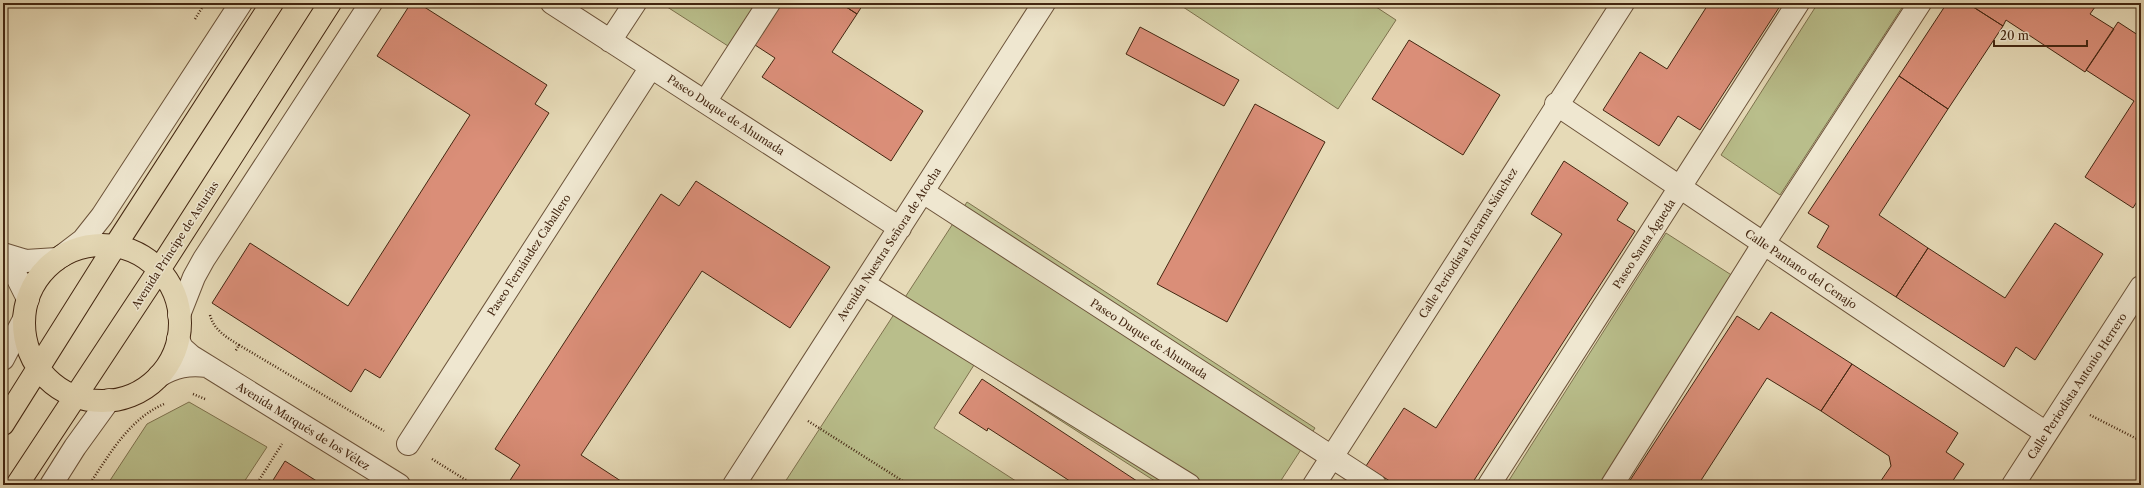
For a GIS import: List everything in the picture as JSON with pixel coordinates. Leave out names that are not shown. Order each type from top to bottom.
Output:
[{"type":"main road","points":[[3,424],[115,246],[272,3]]},
{"type":"main road","name":"Avenida Príncipe de Asturias","points":[[17,485],[159,270],[330,3]]},
{"type":"main road","points":[[104,245],[115,246],[143,257],[159,270],[173,290],[179,315],[178,339],[169,362],[159,376],[133,394],[109,400],[93,400],[76,396],[55,385],[38,368],[27,345],[26,309],[39,277],[59,258],[82,247],[104,245]]},
{"type":"street","points":[[3,254],[26,261],[59,258],[83,240],[102,216],[242,3]]},
{"type":"street","points":[[179,315],[194,277],[204,259],[371,3]]},
{"type":"street","name":"Paseo Duque de Ahumada","points":[[552,3],[900,228]]},
{"type":"street","points":[[610,41],[635,3]]},
{"type":"street","points":[[705,102],[769,3]]},
{"type":"street","name":"Avenida Nuestra Señora de Atocha","points":[[734,485],[1044,3]]},
{"type":"street","name":"Calle Periodista Encarna Sánchez","points":[[1314,485],[1556,104],[1623,3]]},
{"type":"street","name":"Paseo Santa Águeda","points":[[1489,485],[1798,3]]},
{"type":"street","points":[[1612,485],[1764,244],[1920,3]]},
{"type":"street","name":"Paseo Fernández Caballero","points":[[408,444],[651,67]]},
{"type":"street","name":"Calle Pantano del Cenajo","points":[[1556,104],[2046,433]]},
{"type":"street","name":"Paseo Duque de Ahumada","points":[[923,192],[1375,485]]},
{"type":"street","points":[[3,259],[18,279],[26,309],[3,359]]},
{"type":"street","points":[[864,284],[1189,485]]},
{"type":"street","name":"Calle Periodista Antonio Herrero","points":[[2013,485],[2141,286]]},
{"type":"street","name":"Avenida Marqués de los Vélez","points":[[178,339],[182,348],[191,356],[389,483]]},
{"type":"street","name":"Avenida Marqués de los Vélez","points":[[159,376],[168,370],[189,365],[215,371]]},
{"type":"street","points":[[51,485],[75,447],[109,400]]},
{"type":"path","points":[[193,22],[205,3]]},
{"type":"path","points":[[208,308],[212,320],[222,335],[408,444],[474,485]]},
{"type":"path","points":[[186,396],[193,394],[207,400],[215,371],[239,345]]},
{"type":"path","points":[[2066,402],[2141,441]]},
{"type":"path","points":[[89,485],[127,431],[145,415],[167,403]]},
{"type":"path","points":[[786,406],[909,485]]},
{"type":"path","points":[[275,440],[289,448]]},
{"type":"path","points":[[256,485],[282,444]]},
{"type":"path","points":[[419,477],[432,485]]},
{"type":"green space","points":[[661,3],[756,3],[728,46]]},
{"type":"green space","points":[[1177,3],[1370,3],[1396,20],[1338,109]]},
{"type":"green space","points":[[1818,3],[1905,3],[1780,195],[1721,155]]},
{"type":"green space","points":[[967,202],[1315,428],[1278,485],[1161,485],[974,365],[934,428],[1022,485],[783,485]]},
{"type":"green space","points":[[1666,233],[1733,276],[1600,485],[1506,485]]},
{"type":"green space","points":[[189,402],[267,447],[242,485],[107,485],[147,424]]},
{"type":"building","points":[[411,3],[418,3],[547,85],[535,104],[549,113],[380,378],[365,369],[351,392],[212,303],[250,243],[348,306],[470,115],[377,56]]},
{"type":"building","points":[[782,3],[840,3],[857,14],[832,52],[923,111],[891,161],[762,77],[775,58],[755,45]]},
{"type":"building","points":[[840,3],[864,3],[857,14]]},
{"type":"building","points":[[1709,3],[1782,3],[1700,130],[1678,116],[1659,146],[1603,110],[1640,52],[1667,69]]},
{"type":"building","points":[[1947,3],[1967,3],[2003,26],[1948,109],[1899,76]]},
{"type":"building","points":[[1967,3],[2088,3],[2095,7],[2090,14],[2114,29],[2085,72],[2006,20],[2003,26]]},
{"type":"building","points":[[2118,22],[2141,37],[2141,195],[2133,208],[2085,177],[2134,101],[2086,70]]},
{"type":"building","points":[[1140,27],[1239,80],[1224,106],[1126,54]]},
{"type":"building","points":[[1409,40],[1500,95],[1463,155],[1372,99]]},
{"type":"building","points":[[1899,76],[1948,109],[1879,215],[1928,248],[1896,297],[1817,247],[1829,226],[1808,213]]},
{"type":"building","points":[[1255,104],[1325,142],[1227,322],[1157,284]]},
{"type":"building","points":[[1564,161],[1628,203],[1617,220],[1635,231],[1471,485],[1396,485],[1366,466],[1404,408],[1436,428],[1562,234],[1531,214]]},
{"type":"building","points":[[696,181],[830,267],[790,328],[702,271],[581,455],[627,485],[507,485],[520,465],[495,449],[661,194],[679,206]]},
{"type":"building","points":[[2055,223],[2103,254],[2035,360],[2016,347],[2004,367],[1896,297],[1928,248],[2005,298]]},
{"type":"building","points":[[1771,312],[1852,364],[1821,411],[1767,378],[1698,485],[1627,485],[1737,316],[1759,330]]},
{"type":"building","points":[[1852,364],[1958,433],[1946,452],[1964,464],[1950,485],[1878,485],[1891,466],[1889,456],[1821,411]]},
{"type":"building","points":[[982,379],[1143,485],[1076,485],[988,428],[987,431],[959,413]]},
{"type":"building","points":[[285,461],[323,485],[270,485]]}]
